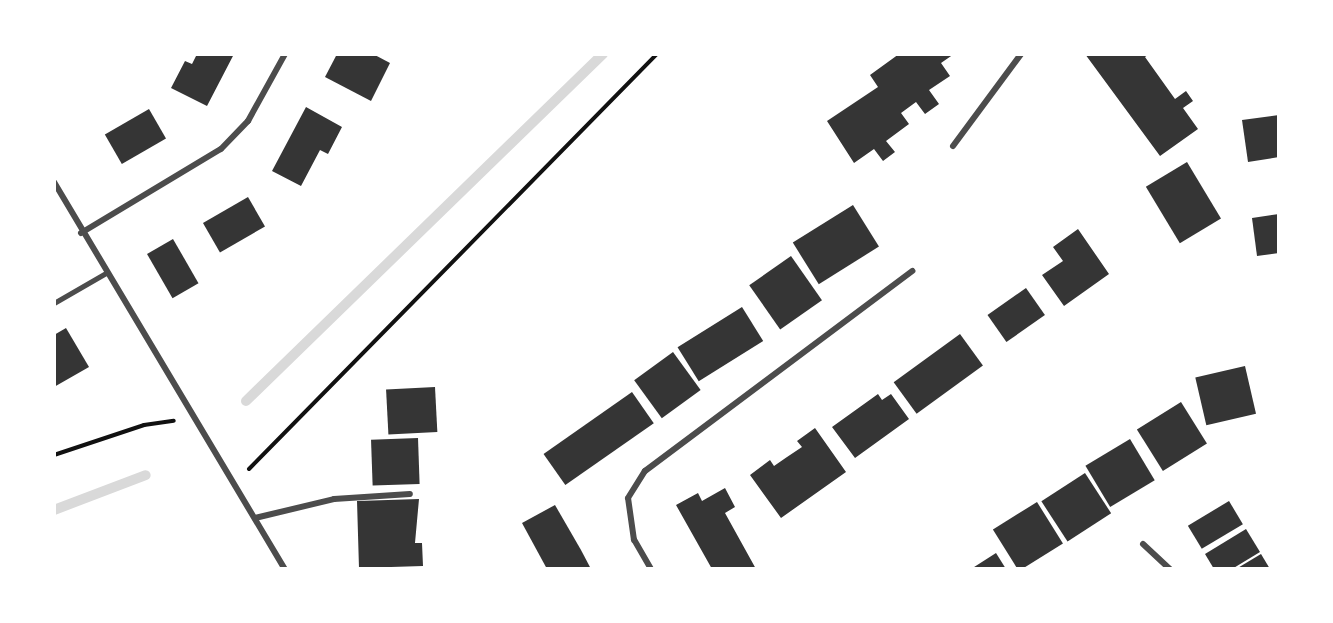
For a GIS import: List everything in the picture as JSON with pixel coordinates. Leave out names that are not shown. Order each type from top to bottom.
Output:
[{"type":"street","points":[[81,233],[221,149],[248,121],[285,54]]},
{"type":"street","points":[[953,146],[1022,54]]},
{"type":"street","points":[[54,182],[81,233],[233,479],[285,569]]},
{"type":"street","points":[[651,569],[634,540],[628,498],[645,471],[912,271]]},
{"type":"street","points":[[255,518],[334,499],[410,494]]},
{"type":"street","points":[[1143,544],[1170,569]]},
{"type":"lane","points":[[54,303],[106,273]]},
{"type":"path","points":[[233,479],[253,466],[657,54]]},
{"type":"path","points":[[54,455],[144,425]]},
{"type":"building","points":[[197,54],[234,54],[207,106],[171,88],[185,61],[192,64]]},
{"type":"building","points":[[337,54],[373,54],[390,63],[371,101],[325,77]]},
{"type":"building","points":[[899,54],[954,54],[941,63],[950,76],[929,90],[939,104],[925,114],[916,102],[901,113],[909,124],[886,141],[895,152],[883,161],[874,149],[854,163],[827,121],[878,87],[870,75]]},
{"type":"building","points":[[1085,54],[1149,54],[1145,57],[1175,99],[1186,91],[1193,101],[1183,108],[1198,129],[1160,156]]},
{"type":"building","points":[[306,107],[342,127],[328,154],[320,150],[301,186],[272,171]]},
{"type":"building","points":[[149,109],[166,138],[122,164],[105,134]]},
{"type":"building","points":[[1279,115],[1279,157],[1248,162],[1242,120]]},
{"type":"building","points":[[1187,162],[1221,219],[1180,243],[1146,187]]},
{"type":"building","points":[[248,197],[265,226],[220,252],[203,223]]},
{"type":"building","points":[[853,205],[879,247],[819,284],[793,243]]},
{"type":"building","points":[[1279,214],[1279,253],[1257,256],[1252,218]]},
{"type":"building","points":[[1078,229],[1109,274],[1064,306],[1042,275],[1063,261],[1053,247]]},
{"type":"building","points":[[173,239],[198,283],[173,298],[147,254]]},
{"type":"building","points":[[791,256],[822,300],[780,329],[749,285]]},
{"type":"building","points":[[1026,288],[1045,315],[1006,342],[987,315]]},
{"type":"building","points":[[742,307],[763,341],[699,381],[678,347]]},
{"type":"building","points":[[66,328],[89,367],[54,387],[54,335]]},
{"type":"building","points":[[960,334],[983,366],[917,414],[894,382]]},
{"type":"building","points":[[673,352],[701,390],[662,418],[634,380]]},
{"type":"building","points":[[1245,366],[1256,414],[1206,425],[1195,377]]},
{"type":"building","points":[[435,387],[437,432],[388,435],[386,390]]},
{"type":"building","points":[[632,392],[654,423],[565,485],[544,454]]},
{"type":"building","points":[[878,394],[882,400],[891,394],[909,419],[855,458],[832,427]]},
{"type":"building","points":[[1181,402],[1207,444],[1163,471],[1137,430]]},
{"type":"building","points":[[815,428],[846,472],[781,518],[750,475],[770,460],[774,466],[802,447],[797,441]]},
{"type":"building","points":[[418,438],[420,484],[373,486],[371,440]]},
{"type":"building","points":[[1130,439],[1155,480],[1110,507],[1085,466]]},
{"type":"building","points":[[1085,473],[1111,513],[1068,542],[1041,501]]},
{"type":"building","points":[[725,488],[735,507],[725,513],[756,569],[712,569],[676,505],[698,493],[702,501]]},
{"type":"building","points":[[419,499],[415,543],[422,543],[423,566],[359,568],[357,501]]},
{"type":"building","points":[[1229,501],[1243,524],[1202,549],[1188,526]]},
{"type":"building","points":[[1037,502],[1063,544],[1022,569],[1018,569],[993,530]]},
{"type":"building","points":[[555,505],[591,569],[547,569],[522,523]]},
{"type":"building","points":[[1246,529],[1260,552],[1232,569],[1214,569],[1205,554]]},
{"type":"building","points":[[996,553],[1006,569],[971,569]]},
{"type":"building","points":[[1261,554],[1270,569],[1236,569]]},
{"type":"waterway","points":[[246,401],[603,54]]},
{"type":"waterway","points":[[54,510],[146,475]]}]
